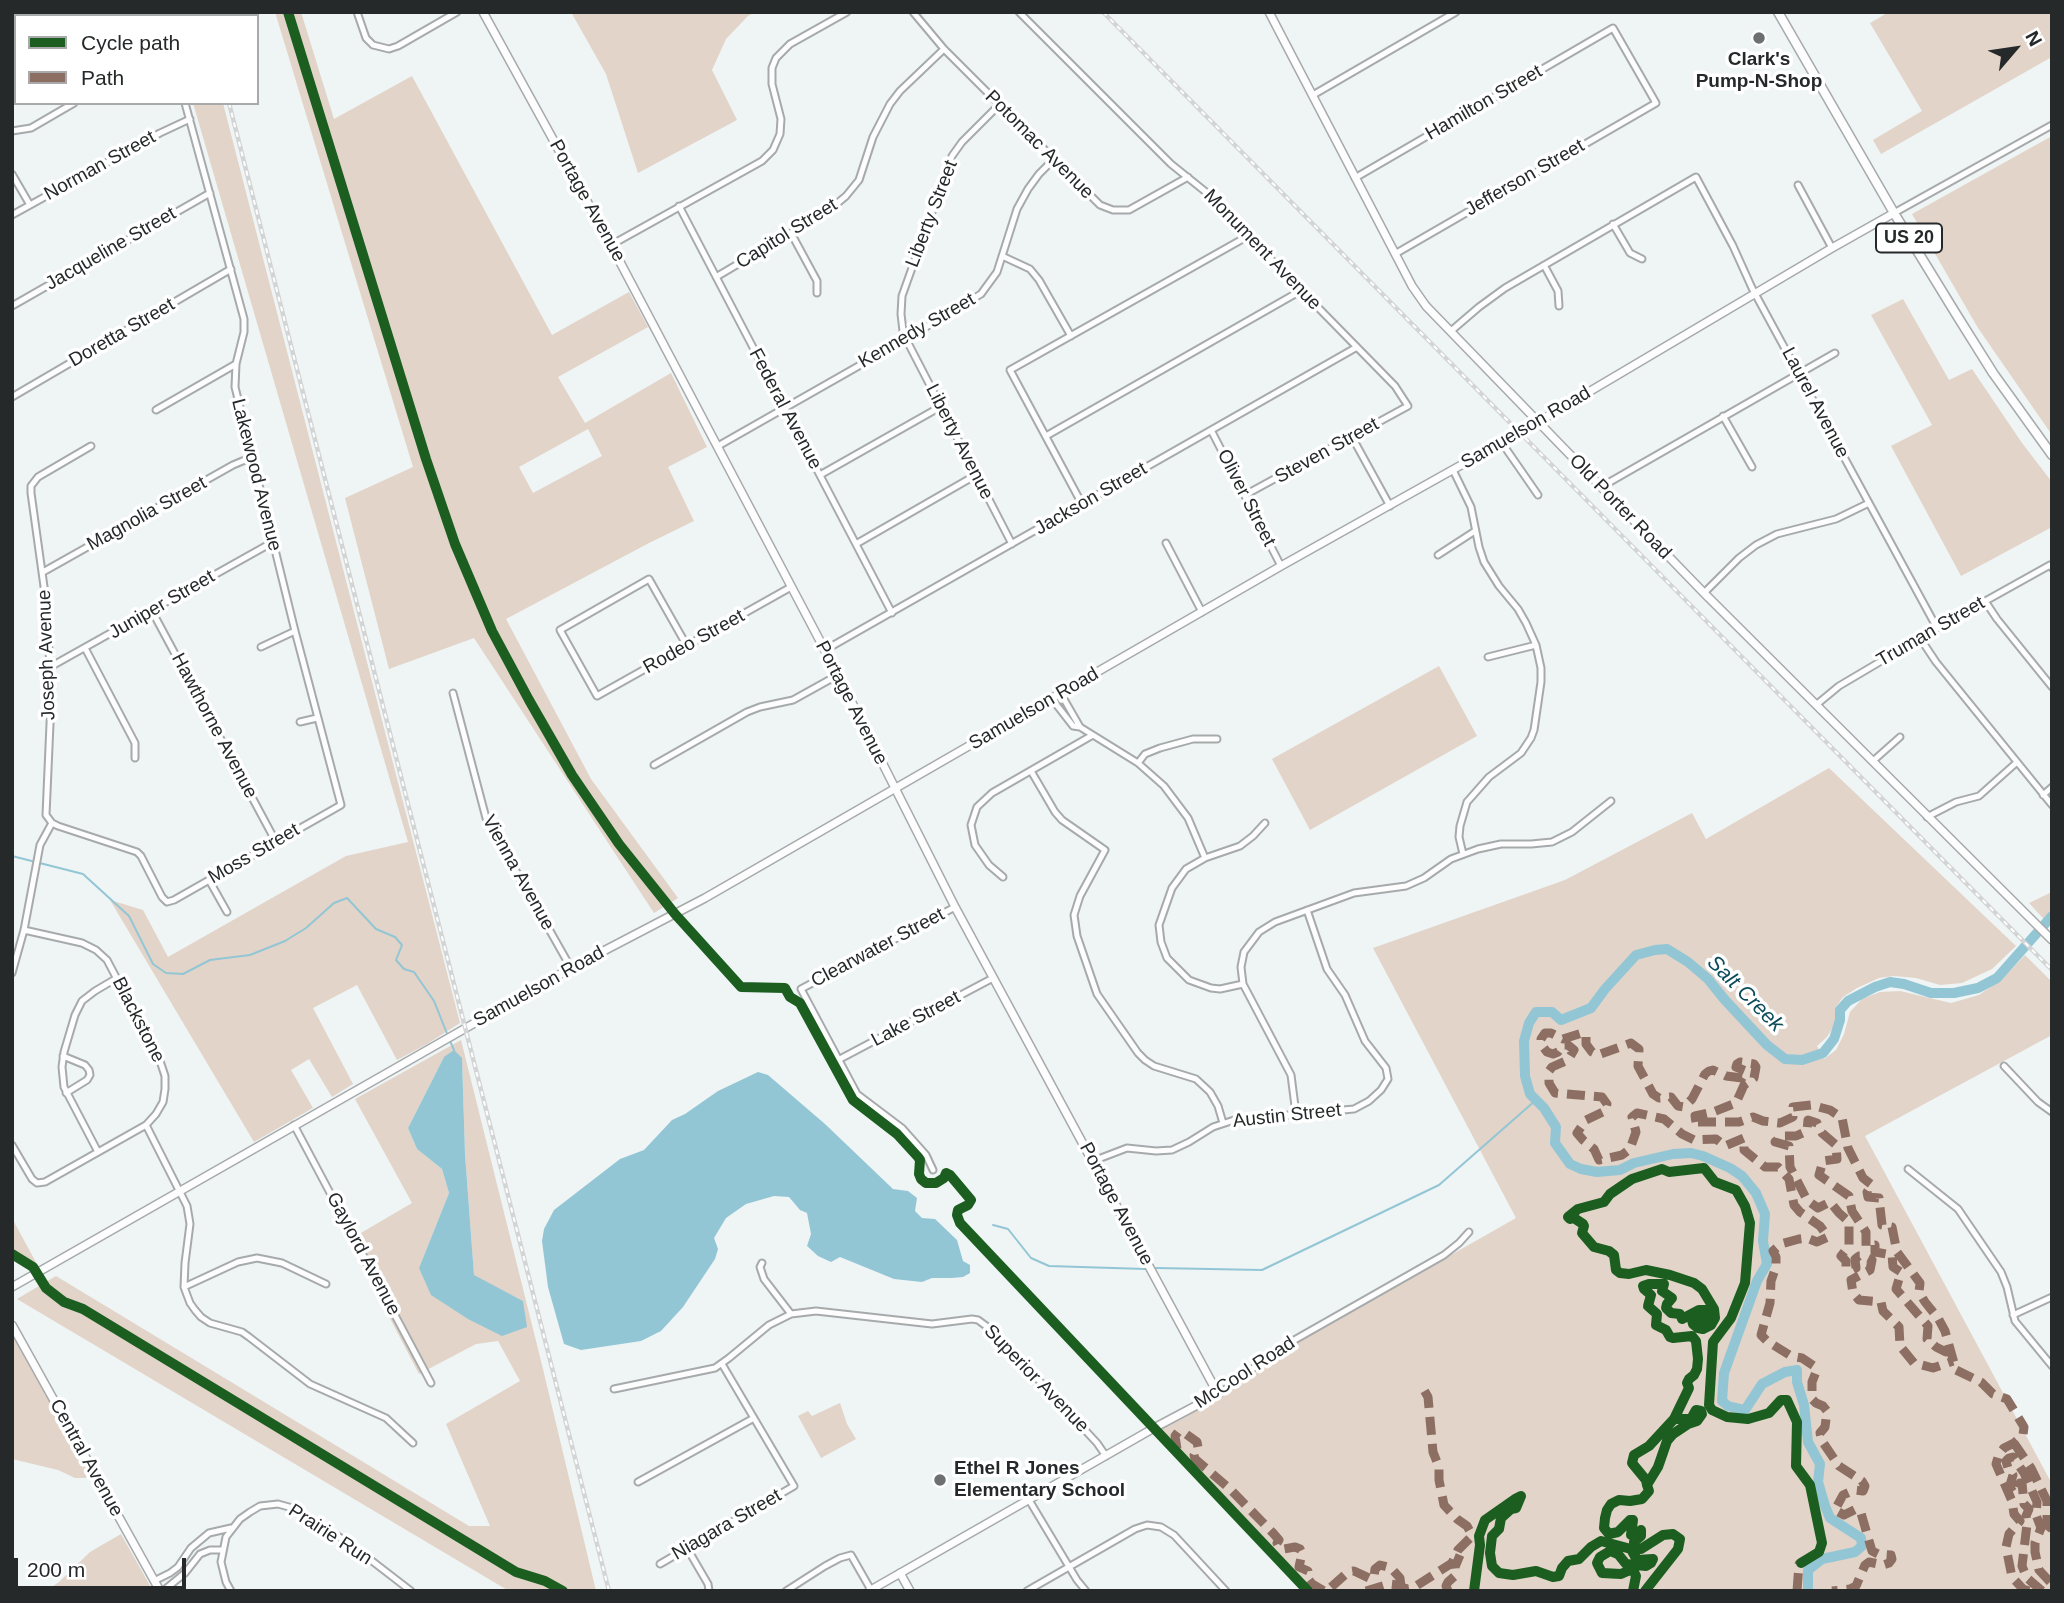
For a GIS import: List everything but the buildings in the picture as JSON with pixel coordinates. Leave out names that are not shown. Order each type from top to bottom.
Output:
[{"type":"main road","name":"US 20","points":[[1778,12],[1894,213],[1993,373],[2052,455]]},
{"type":"street","points":[[357,12],[366,38],[373,45],[389,49],[457,12]]},
{"type":"street","name":"Portage Avenue","points":[[482,12],[611,245],[825,650],[993,978],[1218,1394]]},
{"type":"street","points":[[611,245],[762,161],[773,150],[780,134],[781,119],[772,85],[772,68],[776,58],[790,44],[847,12]]},
{"type":"street","name":"Potomac Avenue","points":[[913,12],[944,49],[999,106],[1100,205],[1113,210],[1129,210],[1188,177]]},
{"type":"street","name":"Monument Avenue","points":[[1019,12],[1171,164],[1222,205],[1248,236],[1395,386],[1408,406]]},
{"type":"street","points":[[1313,95],[1456,12]]},
{"type":"street","name":"Old Porter Road","points":[[1270,13],[1412,286],[1426,306],[1704,593],[2051,939]]},
{"type":"street","name":"Hamilton Street","points":[[1355,178],[1613,28],[1656,103]]},
{"type":"street","name":"Capitol Street","points":[[716,277],[828,211],[854,187],[859,180],[873,137],[890,104],[944,49]]},
{"type":"street","name":"Jefferson Street","points":[[1395,254],[1656,103]]},
{"type":"street","points":[[12,131],[30,128],[70,105]]},
{"type":"street","name":"Lakewood Avenue","points":[[186,105],[244,319],[234,387],[341,805]]},
{"type":"street","name":"Liberty Street","points":[[906,339],[902,323],[902,296],[952,156],[962,142],[999,106]]},
{"type":"street","name":"Norman Street","points":[[12,215],[190,119]]},
{"type":"street","name":"Samuelson Road","points":[[12,1287],[571,968],[703,899],[1281,566],[1502,443],[1832,248],[2052,125]]},
{"type":"street","name":"Kennedy Street","points":[[718,446],[981,294],[996,272],[1022,199],[1039,174],[1054,159]]},
{"type":"street","points":[[12,174],[30,205]]},
{"type":"street","name":"Laurel Avenue","points":[[1613,224],[1696,177],[1756,294],[1937,628]]},
{"type":"street","points":[[1798,185],[1832,248]]},
{"type":"street","name":"Jacqueline Street","points":[[12,306],[211,193]]},
{"type":"street","name":"Federal Avenue","points":[[679,206],[892,613]]},
{"type":"street","points":[[1451,331],[1490,298],[1613,224],[1630,253],[1642,259]]},
{"type":"street","points":[[791,233],[817,281],[817,293]]},
{"type":"street","points":[[1082,504],[1010,370],[1248,236]]},
{"type":"street","points":[[1002,256],[1030,269],[1071,336]]},
{"type":"street","points":[[1544,265],[1558,291],[1559,306]]},
{"type":"street","name":"Doretta Street","points":[[12,397],[231,269]]},
{"type":"street","points":[[1046,436],[1302,290]]},
{"type":"street","name":"Liberty Avenue","points":[[906,339],[1012,544]]},
{"type":"street","name":"Jackson Street","points":[[825,650],[1357,348]]},
{"type":"street","points":[[1601,487],[1835,353]]},
{"type":"street","points":[[156,410],[236,364]]},
{"type":"street","name":"Steven Street","points":[[1245,495],[1408,406]]},
{"type":"street","points":[[820,475],[940,407]]},
{"type":"street","points":[[1723,416],[1752,467]]},
{"type":"street","name":"Oliver Street","points":[[1211,430],[1281,566]]},
{"type":"street","points":[[1352,437],[1390,506]]},
{"type":"street","points":[[1502,443],[1538,495]]},
{"type":"street","name":"Joseph Avenue","points":[[52,823],[45,808],[51,701],[50,667],[43,572],[31,486],[38,477],[91,446]]},
{"type":"street","name":"Magnolia Street","points":[[43,572],[233,465],[252,457]]},
{"type":"street","points":[[1453,470],[1466,494],[1484,562],[1518,609],[1536,645],[1541,668],[1534,730],[1527,747],[1489,777],[1467,802],[1459,837],[1463,854]]},
{"type":"street","points":[[856,544],[976,475]]},
{"type":"street","points":[[1704,593],[1756,545],[1777,534],[1836,519],[1869,503]]},
{"type":"street","points":[[1438,555],[1475,531]]},
{"type":"street","name":"Juniper Street","points":[[50,667],[273,542]]},
{"type":"street","points":[[1166,543],[1202,612]]},
{"type":"street","name":"Truman Street","points":[[1816,705],[1839,686],[1937,628],[2051,567]]},
{"type":"street","name":"Rodeo Street","points":[[687,646],[649,579],[560,630],[597,696],[687,646],[791,587]]},
{"type":"street","points":[[1985,601],[2052,687]]},
{"type":"street","name":"Hawthorne Avenue","points":[[152,611],[276,842]]},
{"type":"street","points":[[261,647],[295,631]]},
{"type":"street","points":[[1920,638],[1936,662],[2052,805]]},
{"type":"street","points":[[1488,657],[1536,645]]},
{"type":"street","points":[[85,648],[135,743],[135,758]]},
{"type":"street","points":[[654,765],[747,712],[793,700],[838,675]]},
{"type":"street","name":"Vienna Avenue","points":[[453,693],[486,818],[571,968]]},
{"type":"street","points":[[1061,694],[1080,727],[1138,763],[1164,786],[1180,805],[1205,858]]},
{"type":"street","points":[[1052,699],[1073,726],[1080,727]]},
{"type":"street","points":[[300,722],[317,718]]},
{"type":"street","points":[[1003,877],[989,865],[975,845],[971,825],[973,816],[984,800],[1091,736]]},
{"type":"street","points":[[1873,761],[1900,737]]},
{"type":"street","points":[[1138,763],[1145,754],[1160,748],[1193,739],[1217,739]]},
{"type":"street","points":[[1927,817],[1956,802],[1979,796],[2016,763]]},
{"type":"street","points":[[1031,771],[1062,820],[1105,850],[1080,896],[1074,915],[1077,936],[1097,994],[1145,1060],[1154,1066],[1188,1075],[1210,1092],[1218,1106],[1223,1124]]},
{"type":"street","points":[[2043,795],[2052,787]]},
{"type":"street","points":[[1296,1114],[1291,1075],[1243,984],[1241,967],[1253,937],[1267,926],[1363,890],[1406,886],[1463,854],[1501,844],[1531,845],[1552,842],[1573,832],[1611,801]]},
{"type":"street","name":"Moss Street","points":[[52,823],[137,852],[167,902],[341,805]]},
{"type":"street","points":[[12,974],[24,930],[37,856],[52,823]]},
{"type":"street","points":[[1243,984],[1220,989],[1196,984],[1171,964],[1161,942],[1159,925],[1172,888],[1186,869],[1205,858],[1240,846],[1265,823]]},
{"type":"street","points":[[209,880],[227,912]]},
{"type":"street","name":"Clearwater Street","points":[[838,1060],[801,989],[955,906]]},
{"type":"street","name":"Austin Street","points":[[1093,1161],[1127,1148],[1172,1150],[1223,1124],[1244,1119],[1346,1110],[1361,1106],[1381,1090],[1388,1079],[1388,1073],[1383,1062],[1365,1041],[1345,995],[1327,969],[1307,910]]},
{"type":"street","name":"Blackstone","points":[[12,1145],[32,1180],[37,1183],[45,1182],[146,1125],[163,1102],[165,1089],[165,1076],[160,1061],[107,960],[82,943],[24,930]]},
{"type":"street","points":[[98,1152],[66,1093],[62,1077],[63,1056],[82,1001],[117,978]]},
{"type":"street","name":"Lake Street","points":[[838,1060],[993,978]]},
{"type":"street","points":[[63,1056],[85,1065],[90,1074],[87,1080],[66,1093]]},
{"type":"street","points":[[838,1060],[857,1094],[902,1128],[926,1155],[933,1170]]},
{"type":"street","points":[[2004,1066],[2038,1102],[2052,1112]]},
{"type":"street","points":[[146,1125],[187,1206],[190,1224],[184,1287],[190,1303],[201,1317],[219,1326],[242,1332],[310,1384],[386,1418],[413,1444]]},
{"type":"street","name":"Gaylord Avenue","points":[[295,1125],[431,1383]]},
{"type":"street","points":[[1908,1169],[1958,1209],[1983,1241],[2001,1272],[2016,1322],[2052,1366]]},
{"type":"street","name":"McCool Road","points":[[870,1590],[1218,1394],[1241,1379],[1268,1355],[1444,1255],[1469,1231]]},
{"type":"street","points":[[184,1287],[239,1262],[257,1258],[282,1263],[326,1284]]},
{"type":"street","points":[[614,1389],[707,1371],[722,1364],[760,1331],[791,1314],[764,1279],[760,1267],[762,1262]]},
{"type":"street","points":[[2013,1315],[2052,1297]]},
{"type":"street","name":"Superior Avenue","points":[[791,1314],[816,1311],[932,1324],[964,1319],[978,1320],[993,1331],[1106,1456]]},
{"type":"street","name":"Central Avenue","points":[[12,1325],[161,1591]]},
{"type":"street","points":[[638,1482],[754,1418],[722,1364]]},
{"type":"street","name":"Niagara Street","points":[[660,1564],[794,1486],[754,1418]]},
{"type":"street","points":[[1030,1500],[1068,1566],[1086,1591]]},
{"type":"street","name":"Prairie Run","points":[[222,1550],[226,1537],[240,1519],[260,1506],[287,1505],[350,1544],[411,1591]]},
{"type":"street","points":[[1027,1591],[1135,1529],[1147,1525],[1161,1527],[1174,1535],[1226,1591]]},
{"type":"street","points":[[154,1581],[178,1567],[191,1548],[209,1533],[232,1528]]},
{"type":"street","points":[[687,1548],[710,1589]]},
{"type":"street","points":[[161,1591],[185,1573],[200,1554],[210,1550],[222,1550],[223,1573],[231,1591]]},
{"type":"street","points":[[786,1591],[839,1558],[851,1555],[870,1590]]},
{"type":"street","points":[[900,1573],[910,1591]]},
{"type":"shaded area","points":[[275,12],[301,12],[334,119],[412,76],[552,335],[629,292],[648,327],[558,377],[585,423],[671,373],[707,447],[668,467],[694,521],[506,619],[591,779],[678,898],[654,913],[474,638],[389,669],[345,498],[413,467]],"holes":[[[588,429],[602,456],[533,493],[519,467]]]},
{"type":"shaded area","points":[[571,12],[755,12],[726,39],[712,70],[737,120],[638,173],[606,74]]},
{"type":"shaded area","points":[[1889,12],[2052,12],[2052,61],[2050,58],[1881,154],[1873,140],[1922,111],[1870,23]]},
{"type":"shaded area","points":[[194,105],[224,105],[460,1023],[397,1060],[357,985],[313,1008],[353,1084],[332,1097],[309,1059],[291,1070],[313,1108],[254,1142],[110,900],[143,910],[168,957],[346,856],[408,842]]},
{"type":"shaded area","points":[[2052,136],[2052,435],[1978,328],[1912,214]]},
{"type":"shaded area","points":[[1903,299],[1949,380],[1972,369],[2052,482],[2052,527],[1961,576],[1891,446],[1932,425],[1871,315]]},
{"type":"shaded area","points":[[1439,666],[1477,736],[1310,830],[1272,759]]},
{"type":"shaded area","points":[[1829,768],[2016,946],[1992,969],[1962,983],[1940,985],[1916,978],[1894,976],[1879,978],[1857,988],[1843,997],[1836,1007],[1835,1024],[1817,1046],[1824,1059],[1836,1050],[1850,1012],[1862,999],[1880,992],[1900,991],[1951,1003],[1979,995],[2002,979],[2025,955],[2052,982],[2052,1035],[1865,1136],[2052,1484],[2052,1591],[1311,1591],[1158,1429],[1244,1380],[1268,1359],[1516,1218],[1373,948],[1565,880],[1692,813],[1706,839]]},
{"type":"shaded area","points":[[2052,892],[2052,928],[2029,903]]},
{"type":"shaded area","points":[[461,1040],[596,1591],[509,1591],[17,1299],[56,1276],[469,1526],[490,1526],[446,1424],[520,1381],[498,1341],[476,1344],[419,1374],[349,1240],[412,1203],[355,1099]],"holes":[[[444,1057],[462,1059],[465,1154],[474,1276],[523,1301],[419,1268],[449,1193],[442,1169],[417,1149],[408,1128]]]},
{"type":"shaded area","points":[[12,1218],[39,1268],[12,1252]]},
{"type":"shaded area","points":[[12,1332],[89,1471],[86,1478],[75,1478],[58,1470],[12,1459]]},
{"type":"shaded area","points":[[840,1403],[847,1424],[856,1439],[821,1458],[798,1416],[808,1411],[812,1416]]},
{"type":"shaded area","points":[[121,1534],[153,1591],[46,1591],[90,1552]]},
{"type":"water","points":[[454,1050],[462,1058],[465,1154],[474,1275],[523,1301],[527,1327],[502,1336],[468,1319],[431,1295],[419,1268],[449,1193],[442,1169],[417,1149],[408,1128],[444,1057]]},
{"type":"water","points":[[758,1072],[768,1075],[825,1124],[893,1189],[908,1191],[917,1198],[915,1211],[922,1218],[935,1219],[957,1240],[963,1261],[970,1265],[970,1273],[963,1277],[932,1278],[922,1282],[894,1279],[840,1257],[831,1262],[818,1256],[807,1246],[811,1234],[807,1213],[800,1210],[789,1197],[774,1196],[746,1204],[726,1218],[714,1238],[718,1249],[715,1259],[683,1307],[661,1331],[641,1341],[581,1350],[564,1344],[548,1287],[542,1241],[544,1229],[554,1210],[620,1159],[644,1150],[672,1120],[718,1091]]},
{"type":"waterway","points":[[12,856],[83,874],[129,916],[153,964],[166,973],[183,974],[210,960],[250,955],[285,941],[306,928],[334,903],[347,898],[376,929],[395,937],[402,945],[396,960],[404,969],[414,972],[434,1001],[448,1036]]},
{"type":"waterway","name":"Salt Creek","points":[[1808,1591],[1808,1570],[1822,1559],[1855,1552],[1862,1546],[1861,1538],[1830,1518],[1825,1506],[1818,1482],[1820,1464],[1808,1442],[1797,1370],[1785,1372],[1762,1384],[1745,1410],[1728,1406],[1722,1401],[1724,1373],[1757,1281],[1767,1264],[1763,1241],[1765,1214],[1756,1193],[1742,1176],[1730,1168],[1691,1153],[1673,1154],[1634,1163],[1620,1170],[1597,1172],[1570,1164],[1555,1143],[1556,1127],[1544,1108],[1530,1094],[1525,1076],[1524,1041],[1529,1023],[1536,1012],[1552,1012],[1561,1020],[1591,1008],[1636,955],[1667,949],[1708,979],[1767,1045],[1785,1059],[1802,1060],[1823,1053],[1834,1039],[1840,1010],[1848,1001],[1890,982],[1931,993],[1954,993],[1978,988],[1997,978],[2052,916]]},
{"type":"waterway","points":[[450,1041],[454,1050]]},
{"type":"waterway","points":[[1156,1268],[1262,1270],[1439,1185],[1536,1100]]},
{"type":"waterway","points":[[993,1225],[1008,1229],[1031,1258],[1049,1266],[1145,1269]]},
{"type":"railway","points":[[1103,12],[2052,970]]},
{"type":"railway","points":[[230,105],[609,1591]]},
{"type":"marked path","points":[[1696,1122],[1695,1116],[1736,1103],[1744,1085],[1754,1078],[1754,1064],[1737,1064],[1736,1067],[1746,1071],[1742,1078],[1709,1071],[1684,1107],[1678,1106],[1671,1097],[1659,1098],[1653,1094],[1638,1066],[1639,1049],[1631,1043],[1598,1055],[1586,1044],[1586,1035],[1582,1033],[1563,1039],[1545,1033],[1541,1039],[1547,1052],[1558,1052],[1563,1045],[1574,1050],[1568,1060],[1549,1071],[1549,1083],[1555,1093],[1602,1097],[1607,1104],[1605,1111],[1586,1120],[1577,1133],[1594,1149],[1599,1160],[1622,1155],[1630,1149],[1636,1132],[1632,1117],[1637,1113],[1664,1119],[1694,1140],[1716,1139],[1725,1146],[1744,1138],[1744,1150],[1765,1167],[1778,1167],[1789,1179],[1794,1205],[1820,1226],[1828,1237],[1817,1242],[1807,1238],[1799,1239],[1781,1244],[1773,1251],[1776,1267],[1761,1335],[1791,1356],[1802,1358],[1814,1366],[1816,1372],[1812,1382],[1812,1399],[1827,1411],[1825,1427],[1820,1433],[1822,1441],[1839,1466],[1862,1481],[1865,1486],[1863,1491],[1854,1490],[1843,1495],[1835,1510],[1844,1515],[1856,1509],[1861,1513],[1872,1551],[1891,1555],[1889,1563],[1883,1565],[1869,1562],[1865,1565],[1856,1586],[1832,1591]]},
{"type":"marked path","points":[[1698,1122],[1739,1122],[1753,1117],[1780,1123],[1793,1117],[1793,1107],[1811,1105],[1830,1110],[1842,1118],[1848,1148],[1863,1178],[1872,1185],[1867,1192],[1868,1197],[1879,1198],[1882,1225],[1892,1227],[1897,1252],[1920,1283],[1919,1292],[1945,1331],[1956,1370],[1981,1382],[1993,1394],[2007,1399],[2024,1427],[2023,1435],[2004,1448],[1996,1464],[2012,1501],[2014,1514],[2020,1521],[2009,1534],[2006,1547],[2012,1577],[2023,1589],[2029,1591]]},
{"type":"marked path","points":[[1950,1351],[1936,1347],[1927,1339],[1928,1326],[1896,1289],[1901,1272],[1893,1267],[1892,1255],[1875,1252],[1875,1245],[1866,1246],[1866,1232],[1852,1211],[1849,1196],[1819,1175],[1823,1161],[1837,1159],[1836,1145],[1822,1133],[1817,1123],[1808,1120],[1807,1131],[1796,1136],[1782,1136],[1775,1142],[1789,1146],[1790,1167],[1807,1200],[1818,1208],[1830,1202],[1849,1222],[1849,1246],[1841,1256],[1846,1261],[1846,1268],[1856,1268],[1855,1259],[1859,1256],[1872,1260],[1870,1270],[1851,1280],[1853,1293],[1859,1300],[1881,1302],[1883,1311],[1899,1327],[1900,1346],[1914,1363],[1933,1368],[1953,1361]]},
{"type":"marked path","points":[[1366,1591],[1389,1584],[1413,1588],[1452,1563],[1458,1550],[1470,1538],[1471,1533],[1467,1526],[1444,1505],[1439,1467],[1433,1452],[1428,1397],[1424,1390]]},
{"type":"marked path","points":[[1177,1449],[1175,1436],[1178,1432],[1197,1442],[1195,1459],[1230,1489],[1273,1533],[1279,1540],[1279,1547],[1300,1549],[1302,1553],[1299,1567],[1308,1571],[1312,1584],[1324,1591],[1328,1590],[1348,1572],[1354,1571],[1371,1579],[1380,1565],[1391,1568],[1400,1578],[1401,1586]]},
{"type":"marked path","points":[[2014,1443],[2031,1468],[2047,1501],[2047,1525],[2052,1529]]},
{"type":"marked path","points":[[2042,1591],[2027,1578],[2022,1566],[2026,1516],[2029,1509],[2024,1504],[2022,1483],[2017,1492],[2011,1489],[2013,1475],[2006,1461],[2009,1458],[2013,1457],[2024,1473],[2037,1502],[2036,1515],[2041,1528],[2035,1543],[2035,1552],[2039,1570],[2052,1584]]},
{"type":"marked path","points":[[1448,1591],[1446,1586],[1456,1575],[1455,1567],[1460,1555]]},
{"type":"marked path","points":[[1797,1591],[1799,1564],[1806,1560]]},
{"type":"cycle path","points":[[288,12],[426,459],[455,544],[492,631],[572,775],[619,844],[675,914],[741,987],[785,988],[790,997],[800,1003],[853,1100],[897,1134],[918,1157],[921,1179],[926,1183],[936,1183],[944,1178],[946,1173],[950,1175],[971,1200],[968,1205],[958,1210],[960,1223],[1308,1591]]},
{"type":"cycle path","points":[[1647,1485],[1632,1463],[1634,1455],[1649,1446],[1674,1419],[1689,1388],[1687,1383],[1697,1369],[1698,1359],[1696,1341],[1692,1336],[1673,1338],[1666,1330],[1656,1325],[1657,1314],[1648,1306],[1651,1295],[1643,1286],[1664,1284],[1662,1291],[1672,1298],[1666,1308],[1671,1313],[1680,1314],[1682,1319],[1699,1310],[1706,1310],[1709,1318],[1692,1320],[1698,1328],[1711,1325],[1715,1318],[1714,1309],[1702,1289],[1694,1283],[1646,1270],[1620,1273],[1616,1270],[1614,1255],[1594,1247],[1582,1233],[1583,1224],[1568,1217],[1578,1209],[1604,1202],[1610,1194],[1632,1179],[1662,1169],[1669,1172],[1704,1168],[1715,1182],[1736,1190],[1750,1223],[1745,1283],[1731,1318],[1713,1342],[1709,1405],[1712,1410],[1727,1417],[1748,1419],[1769,1413],[1781,1400],[1787,1400],[1797,1422],[1796,1466],[1810,1485],[1822,1543],[1819,1552],[1801,1563]]},
{"type":"cycle path","points":[[12,1254],[33,1267],[46,1288],[64,1302],[83,1309],[516,1572],[545,1581],[563,1591]]},
{"type":"cycle path","points":[[1645,1591],[1678,1549],[1680,1539],[1673,1534],[1663,1535],[1641,1549],[1636,1548],[1634,1542],[1641,1536],[1641,1530],[1631,1535],[1633,1520],[1618,1532],[1609,1534],[1604,1528],[1605,1518],[1611,1504],[1619,1500],[1642,1499],[1649,1491],[1647,1485],[1658,1467],[1667,1441],[1673,1434],[1697,1421],[1702,1414],[1696,1410],[1691,1419],[1674,1419]]},
{"type":"cycle path","points":[[1474,1591],[1479,1536],[1485,1520],[1521,1496],[1516,1508],[1501,1518],[1499,1529],[1492,1536],[1492,1566],[1499,1573],[1513,1575],[1536,1571],[1553,1577],[1559,1576],[1568,1561],[1579,1559],[1601,1541],[1631,1549],[1637,1560],[1653,1559],[1646,1566],[1626,1564],[1618,1554],[1610,1551],[1600,1557],[1597,1563],[1602,1573],[1621,1574],[1630,1570],[1634,1572],[1636,1576],[1633,1591]]},
{"type":"place","name":"Clark's Pump-N-Shop","points":[[1759,38]]},
{"type":"place","name":"Ethel R Jones Elementary School","points":[[940,1480]]}]
